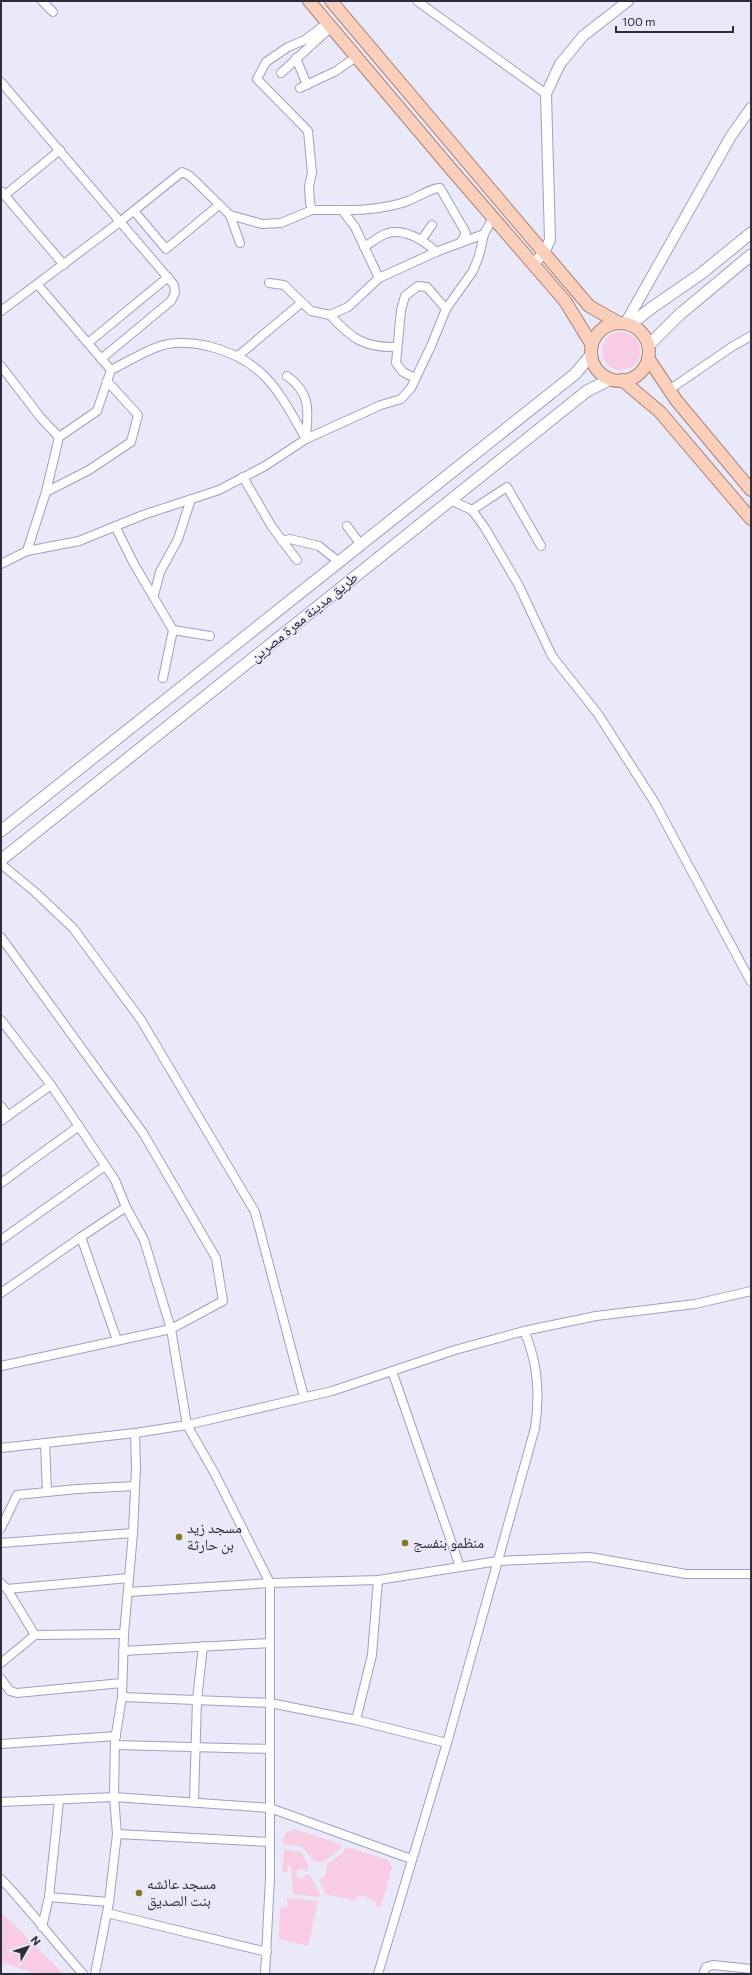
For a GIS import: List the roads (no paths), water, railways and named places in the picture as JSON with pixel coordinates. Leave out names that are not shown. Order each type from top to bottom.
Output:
[{"type":"main road","points":[[309,1],[565,301],[592,350],[597,370],[617,380],[660,412],[751,519]]},
{"type":"main road","points":[[332,1],[589,306],[641,332],[648,352],[669,390],[750,488]]},
{"type":"main road","points":[[592,350],[596,335],[603,328],[625,324],[650,308],[702,273],[751,233]]},
{"type":"main road","points":[[617,380],[639,373],[644,367],[648,352],[678,315],[751,255]]},
{"type":"main road","name":"طريق مدينة معرة مصرين","points":[[1,831],[574,374],[592,350]]},
{"type":"main road","name":"طريق مدينة معرة مصرين","points":[[1,860],[587,391],[617,380]]},
{"type":"street","points":[[42,1],[52,12]]},
{"type":"street","points":[[417,1],[546,94]]},
{"type":"street","points":[[534,263],[544,253],[548,245],[550,235],[546,94],[560,64],[583,36],[628,1]]},
{"type":"street","points":[[281,73],[329,25]]},
{"type":"street","points":[[312,210],[309,186],[312,173],[308,131],[257,79],[266,62],[288,47],[305,40],[329,25]]},
{"type":"street","points":[[296,58],[304,86],[336,70],[356,57]]},
{"type":"street","points":[[1,82],[168,277],[175,289],[173,298],[101,359]]},
{"type":"street","points":[[625,324],[720,155],[751,108]]},
{"type":"street","points":[[60,150],[3,193],[64,265]]},
{"type":"street","points":[[1,311],[17,297],[38,285],[121,222],[182,172],[190,176],[230,215],[262,224],[281,223],[312,210],[372,210],[418,198],[436,187],[440,188],[466,233],[460,243]]},
{"type":"street","points":[[134,211],[166,249],[219,205]]},
{"type":"street","points":[[342,210],[355,227],[379,278]]},
{"type":"street","points":[[230,215],[240,243]]},
{"type":"street","points":[[1,564],[27,551],[79,541],[115,526],[219,490],[265,466],[306,439],[381,405],[401,399],[411,388],[431,346],[446,309],[473,271],[479,256],[484,234],[493,218]]},
{"type":"street","points":[[422,240],[432,225]]},
{"type":"street","points":[[364,247],[390,233],[399,233],[422,240],[436,252]]},
{"type":"street","points":[[269,283],[284,285],[300,303],[311,311],[330,315],[348,307],[379,278],[436,252],[484,234]]},
{"type":"street","points":[[88,343],[168,277]]},
{"type":"street","points":[[38,285],[111,370]]},
{"type":"street","points":[[415,378],[398,368],[396,364],[396,348],[401,310],[405,296],[418,286],[427,287],[446,309]]},
{"type":"street","points":[[238,356],[300,303]]},
{"type":"street","points":[[330,315],[347,334],[359,341],[371,346],[396,348]]},
{"type":"street","points":[[669,390],[733,346],[751,336]]},
{"type":"street","points":[[27,551],[46,492],[58,437],[97,412],[111,370],[161,345],[194,343],[224,350],[250,363],[262,373],[281,396],[306,439]]},
{"type":"street","points":[[1,366],[41,418],[58,437]]},
{"type":"street","points":[[287,376],[300,388],[306,400],[308,410],[306,439]]},
{"type":"street","points":[[46,492],[88,470],[131,442],[138,415],[107,381]]},
{"type":"street","points":[[243,477],[255,501],[282,541],[297,560]]},
{"type":"street","points":[[472,510],[507,487],[541,546]]},
{"type":"street","points":[[154,595],[160,572],[178,539],[191,499]]},
{"type":"street","points":[[450,500],[472,510],[485,528],[518,584],[552,656],[598,714],[655,802],[751,982]]},
{"type":"street","points":[[115,526],[134,564],[154,595],[173,630],[163,678]]},
{"type":"street","points":[[347,526],[360,545]]},
{"type":"street","points":[[282,541],[290,539],[319,546],[339,562]]},
{"type":"street","points":[[173,630],[210,636]]},
{"type":"street","points":[[1,864],[35,892],[73,928],[141,1020],[255,1212],[304,1397]]},
{"type":"street","points":[[1,938],[142,1133],[216,1258],[223,1301],[171,1329],[1,1366]]},
{"type":"street","points":[[1,1020],[51,1085],[115,1180],[126,1208],[144,1240],[171,1329],[187,1425],[215,1474],[270,1583],[270,1842],[265,1974]]},
{"type":"street","points":[[1,1121],[51,1085]]},
{"type":"street","points":[[1,1106],[8,1116]]},
{"type":"street","points":[[1,1183],[79,1126]]},
{"type":"street","points":[[1,1240],[105,1166]]},
{"type":"street","points":[[1,1293],[126,1208]]},
{"type":"street","points":[[81,1238],[117,1340]]},
{"type":"street","points":[[1,1448],[135,1433],[187,1425],[332,1391],[455,1350],[524,1331],[596,1316],[695,1304],[751,1291]]},
{"type":"street","points":[[378,1974],[411,1859],[447,1743],[533,1436],[537,1415],[537,1377],[533,1353],[524,1331]]},
{"type":"street","points":[[392,1371],[460,1567]]},
{"type":"street","points":[[95,1974],[109,1902],[117,1834],[114,1797],[115,1745],[122,1697],[124,1634],[133,1533],[135,1433]]},
{"type":"street","points":[[44,1443],[47,1492]]},
{"type":"street","points":[[1,1528],[16,1495],[135,1486]]},
{"type":"street","points":[[1,1543],[133,1533]]},
{"type":"street","points":[[128,1592],[270,1583],[378,1580],[498,1561],[590,1557],[686,1574],[751,1574]]},
{"type":"street","points":[[35,1635],[4,1586],[129,1578]]},
{"type":"street","points":[[356,1720],[372,1655],[378,1580]]},
{"type":"street","points":[[1,1663],[35,1635],[124,1634]]},
{"type":"street","points":[[123,1651],[270,1643]]},
{"type":"street","points":[[194,1802],[197,1700],[203,1646]]},
{"type":"street","points":[[1,1679],[10,1691],[17,1693],[122,1683]]},
{"type":"street","points":[[122,1697],[270,1703],[356,1720],[447,1743]]},
{"type":"street","points":[[1,1744],[116,1736]]},
{"type":"street","points":[[115,1745],[270,1750]]},
{"type":"street","points":[[1,1802],[59,1801],[114,1797],[270,1808],[411,1859]]},
{"type":"street","points":[[42,1928],[49,1897],[59,1801]]},
{"type":"street","points":[[117,1834],[270,1842]]},
{"type":"street","points":[[1,1879],[18,1897],[42,1928],[82,1974]]},
{"type":"street","points":[[49,1897],[109,1902]]},
{"type":"street","points":[[106,1913],[266,1952]]},
{"type":"street","points":[[703,1974],[706,1967],[714,1964],[751,1969]]},
{"type":"place","name":"مسجد زيد بن حارثة","points":[[179,1537]]},
{"type":"place","name":"منظمو بنفسج","points":[[405,1543]]},
{"type":"place","name":"مسجد عائشه بنت الصديق","points":[[139,1893]]}]
